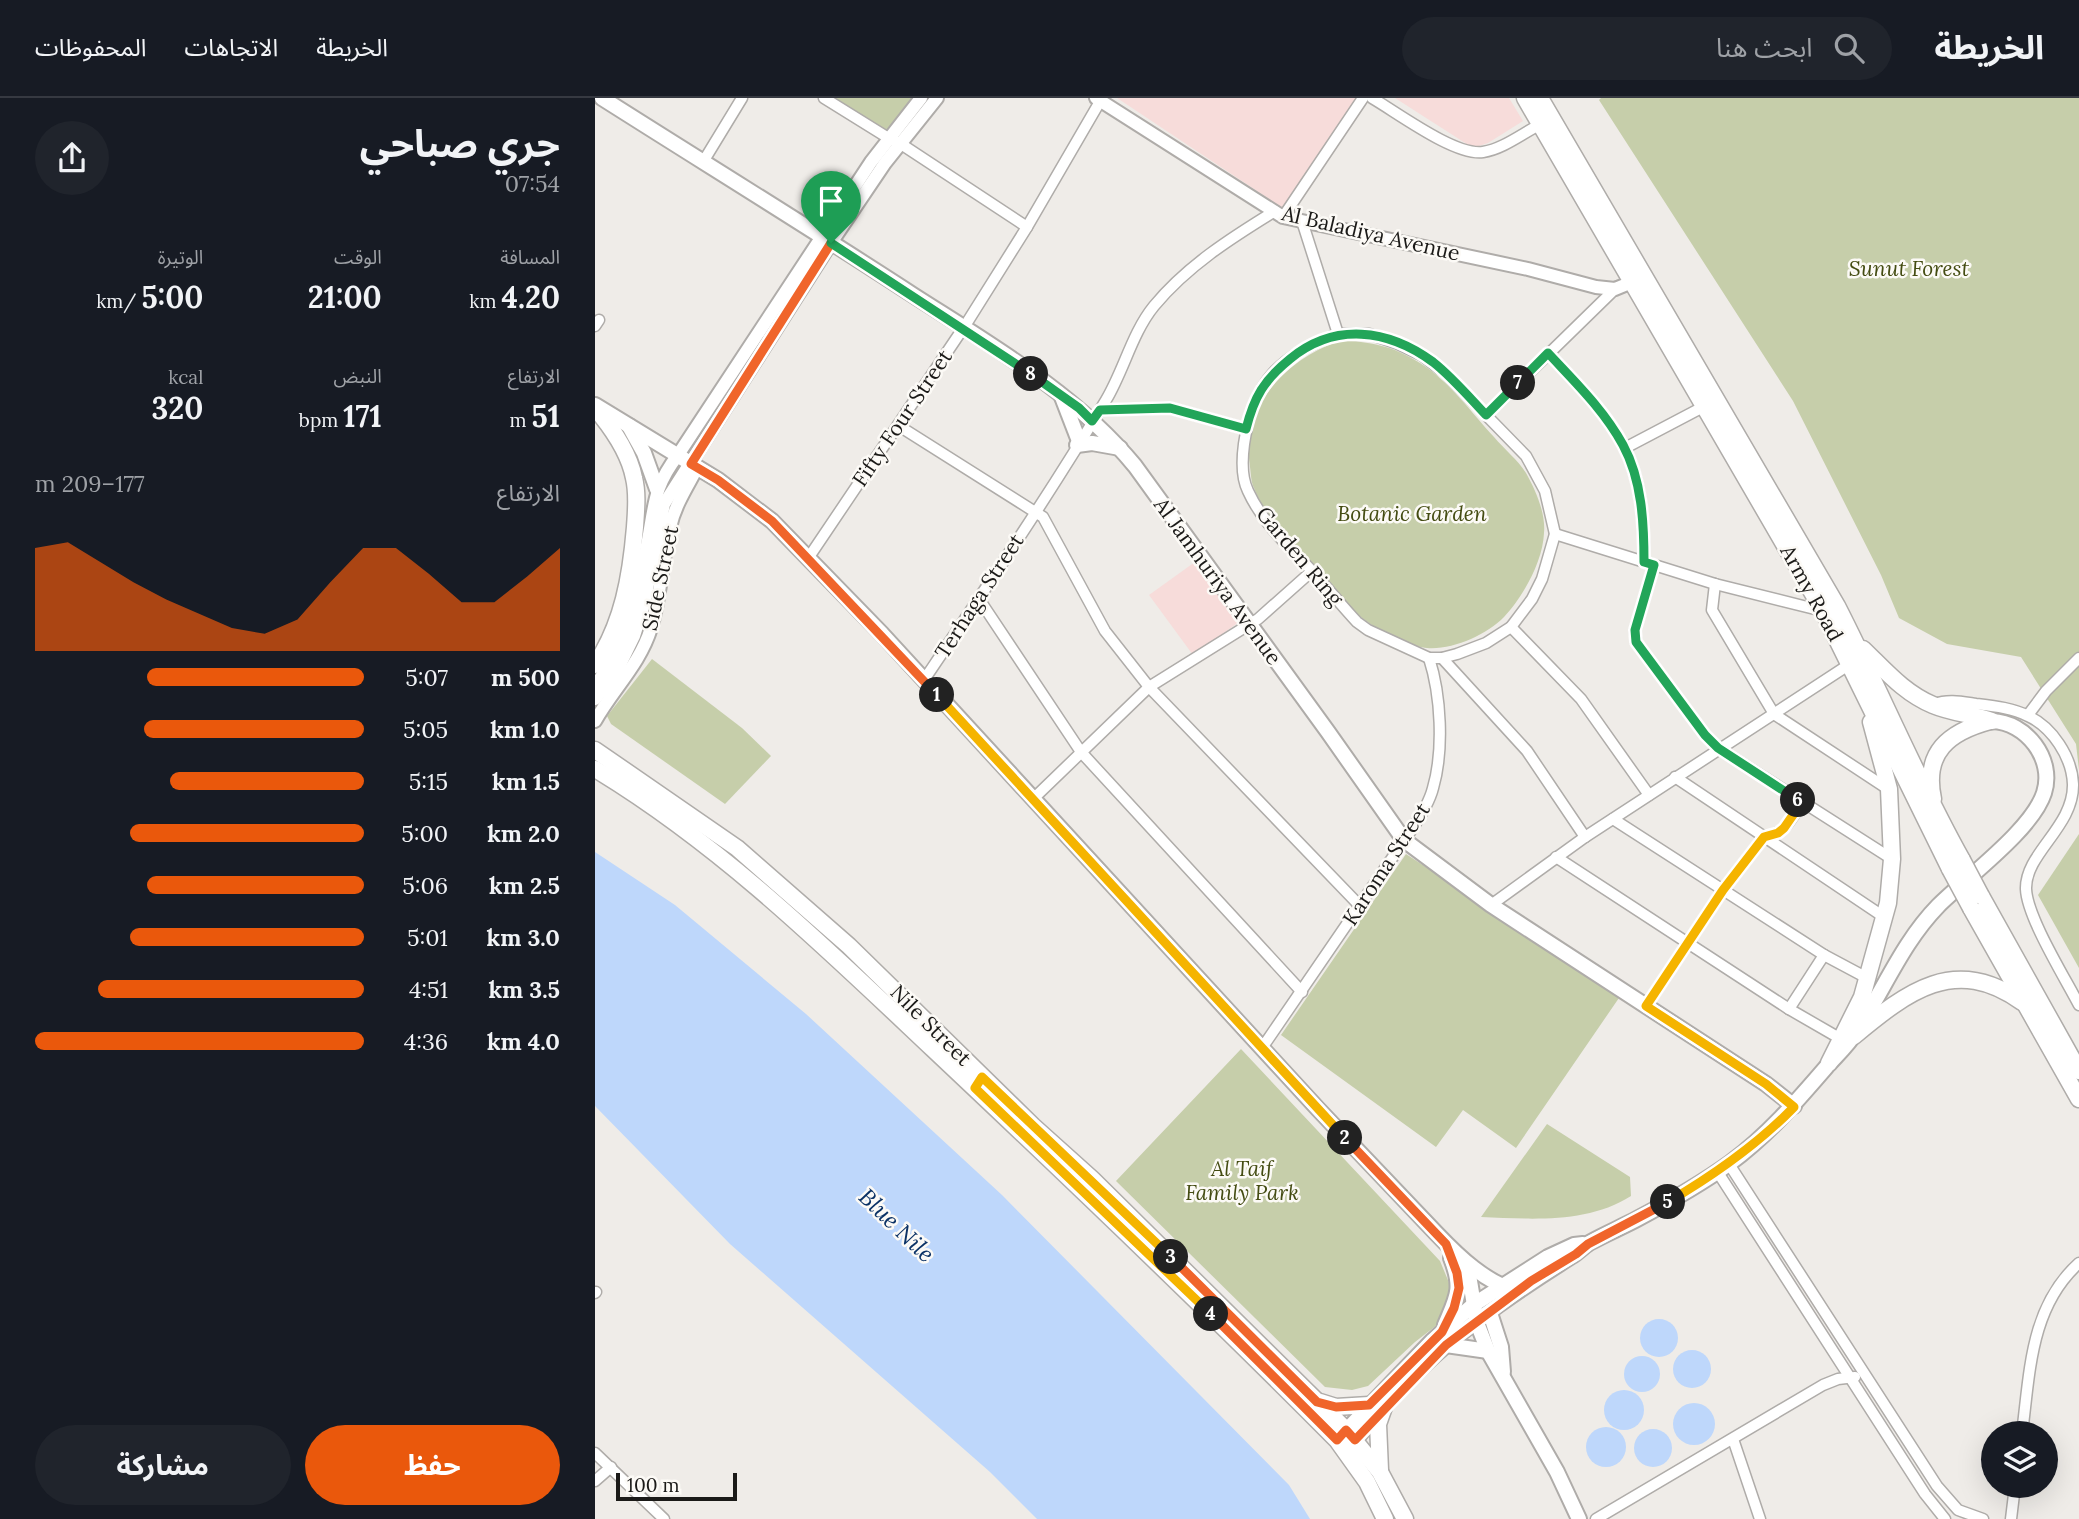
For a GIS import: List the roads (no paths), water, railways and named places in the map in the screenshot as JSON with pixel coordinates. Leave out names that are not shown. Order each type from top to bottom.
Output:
[{"type":"main road","name":"Al Jamhuriya Avenue","points":[[602,98],[826,239],[964,328],[1061,396],[1096,416],[1403,840],[1490,905],[1766,1084],[1794,1107]]},
{"type":"main road","name":"Army Road","points":[[1525,98],[1823,611],[1976,902],[2025,1003],[2079,1099]]},
{"type":"main road","name":"Army Road","points":[[1540,98],[1793,529],[1855,642],[1937,815],[1956,864]]},
{"type":"main road","points":[[1061,396],[1078,443],[1121,449]]},
{"type":"main road","points":[[595,407],[629,425],[729,488],[772,521],[809,557],[1262,1048],[1449,1246],[1466,1270],[1476,1323],[1488,1351],[1557,1472],[1579,1519]]},
{"type":"main road","points":[[595,407],[624,450],[635,478],[636,499],[631,569],[618,620],[595,665]]},
{"type":"main road","points":[[629,425],[644,453],[656,503]]},
{"type":"main road","points":[[1444,1338],[1476,1323],[1517,1291],[1588,1244],[1640,1217],[1723,1167],[1772,1129],[1794,1107],[1848,1037],[1912,937],[1937,907],[2015,834],[2041,801],[2047,774],[2038,750],[2017,727],[1934,706],[1908,691],[1855,642]]},
{"type":"main road","points":[[1848,1037],[1869,979],[1888,903],[1892,859],[1889,789],[1864,692]]},
{"type":"main road","points":[[1937,815],[1931,790],[1932,771],[1942,746],[1961,730],[1992,721]]},
{"type":"main road","name":"Nile Street","points":[[598,758],[737,848],[787,890],[978,1082],[1091,1180],[1270,1364],[1381,1472],[1405,1519]]},
{"type":"main road","name":"Nile Street","points":[[598,758],[661,814],[726,862],[829,950],[885,991]]},
{"type":"main road","points":[[726,862],[737,848]]},
{"type":"main road","name":"Army Road","points":[[1976,902],[2079,1070]]},
{"type":"main road","points":[[1848,1037],[1892,1004],[1919,988],[1934,983],[1956,980],[1984,983],[2009,992],[2025,1003]]},
{"type":"main road","points":[[1346,1440],[1473,1305],[1548,1257],[1574,1245],[1588,1244]]},
{"type":"main road","points":[[1449,1246],[1500,1286],[1517,1291]]},
{"type":"main road","points":[[1444,1338],[1459,1288],[1449,1246]]},
{"type":"main road","points":[[1490,1313],[1501,1348],[1503,1377]]},
{"type":"main road","points":[[1444,1338],[1488,1351]]},
{"type":"main road","name":"Nile Street","points":[[1270,1364],[1317,1402],[1346,1440],[1385,1519]]},
{"type":"main road","points":[[1317,1402],[1336,1407],[1377,1406]]},
{"type":"main road","points":[[1377,1406],[1381,1472]]},
{"type":"street","points":[[703,162],[743,98]]},
{"type":"street","points":[[824,98],[1027,227]]},
{"type":"street","points":[[895,141],[921,98]]},
{"type":"street","points":[[595,699],[617,671],[634,636],[644,604],[656,503],[694,466],[871,162],[937,98]]},
{"type":"street","points":[[1279,214],[1363,98]]},
{"type":"street","points":[[1373,98],[1447,144],[1473,153],[1486,152],[1541,124]]},
{"type":"street","name":"Al Baladiya Avenue","points":[[1099,99],[1279,214],[1596,287],[1615,289]]},
{"type":"street","name":"Fifty Four Street","points":[[809,557],[964,328],[1027,227],[1099,99]]},
{"type":"street","name":"Terhaga Street","points":[[924,680],[1096,416],[1153,307],[1190,268],[1279,214]]},
{"type":"street","points":[[1301,221],[1338,334]]},
{"type":"street","points":[[595,685],[609,665],[629,623],[665,472],[826,239]]},
{"type":"street","points":[[1486,415],[1615,289],[1632,282]]},
{"type":"street","name":"Garden Ring","points":[[1338,334],[1369,334],[1423,356],[1444,372],[1526,456],[1538,475],[1552,512],[1555,534],[1542,579],[1532,599],[1511,627],[1486,643],[1441,658],[1429,658],[1368,630],[1352,617],[1265,520],[1246,488],[1242,461],[1246,429],[1252,405],[1263,385],[1279,367],[1300,351],[1338,334]]},
{"type":"street","points":[[1548,353],[1592,401],[1625,448],[1639,492],[1649,563],[1635,630],[1636,642],[1705,735],[1718,748],[1892,859]]},
{"type":"street","points":[[1625,448],[1703,407]]},
{"type":"street","points":[[1096,416],[1170,408],[1246,429]]},
{"type":"street","points":[[899,426],[1046,520],[1105,631],[1149,687],[1360,906]]},
{"type":"street","name":"Side Street","points":[[595,721],[644,647],[659,597],[670,525],[694,466]]},
{"type":"street","points":[[636,499],[656,503]]},
{"type":"street","points":[[1555,534],[1716,584],[1823,611]]},
{"type":"street","points":[[1033,799],[1149,687],[1266,613],[1312,571]]},
{"type":"street","points":[[1716,584],[1712,610],[1774,714],[1889,789]]},
{"type":"street","points":[[979,599],[1081,752],[1302,992]]},
{"type":"street","points":[[1511,627],[1581,699],[1649,795]]},
{"type":"street","name":"Karoma Street","points":[[1262,1048],[1427,804],[1435,778],[1439,706],[1436,680],[1429,658]]},
{"type":"street","points":[[1441,658],[1527,751],[1585,837]]},
{"type":"street","points":[[2028,715],[2046,691],[2079,658]]},
{"type":"street","points":[[1490,905],[1585,837],[1850,664]]},
{"type":"street","points":[[1934,706],[1935,703],[1960,701],[2028,715],[2052,735],[2066,756],[2073,783],[2075,806],[2033,865],[2026,890],[2029,906],[2038,926],[2079,1005]]},
{"type":"street","points":[[595,737],[598,758]]},
{"type":"street","points":[[1675,777],[1884,917]]},
{"type":"street","points":[[1646,1006],[1723,890],[1764,837],[1784,828],[1802,802]]},
{"type":"street","points":[[1613,819],[1823,954],[1869,979]]},
{"type":"street","points":[[1556,857],[1789,1009],[1848,1037]]},
{"type":"street","points":[[1789,1009],[1823,954]]},
{"type":"street","points":[[1723,1167],[1840,1333],[1947,1499],[1958,1510],[1983,1519]]},
{"type":"street","points":[[1723,1167],[1825,1340],[1925,1494],[1945,1519]]},
{"type":"street","points":[[2024,1421],[2042,1313],[2057,1288],[2079,1263]]},
{"type":"street","points":[[1825,1340],[1840,1333]]},
{"type":"street","points":[[1595,1519],[1823,1385],[1865,1375]]},
{"type":"street","points":[[1733,1439],[1760,1519]]},
{"type":"street","points":[[595,1453],[664,1519]]},
{"type":"street","points":[[595,1481],[611,1467]]},
{"type":"street","points":[[2011,1519],[2014,1498]]},
{"type":"water","name":"Blue Nile","points":[[595,852],[675,905],[806,1014],[1002,1195],[1289,1485],[1310,1519],[1037,1519],[990,1472],[730,1244],[595,1106]]},
{"type":"water","points":[[1659,1319],[1673,1324],[1678,1338],[1673,1352],[1659,1357],[1645,1352],[1640,1338],[1645,1324]]},
{"type":"water","points":[[1692,1350],[1706,1355],[1711,1369],[1706,1383],[1692,1388],[1678,1383],[1673,1369],[1678,1355]]},
{"type":"water","points":[[1642,1356],[1655,1361],[1660,1374],[1655,1387],[1642,1392],[1629,1387],[1624,1374],[1629,1361]]},
{"type":"water","points":[[1624,1390],[1638,1396],[1644,1410],[1638,1424],[1624,1430],[1610,1424],[1604,1410],[1610,1396]]},
{"type":"water","points":[[1694,1403],[1709,1409],[1715,1424],[1709,1439],[1694,1445],[1679,1439],[1673,1424],[1679,1409]]},
{"type":"water","points":[[1606,1427],[1620,1433],[1626,1447],[1620,1461],[1606,1467],[1592,1461],[1586,1447],[1592,1433]]},
{"type":"water","points":[[1653,1429],[1667,1434],[1672,1448],[1667,1462],[1653,1467],[1639,1462],[1634,1448],[1639,1434]]},
{"type":"park label","name":"Sunut Forest","points":[[1909,268]]},
{"type":"park label","name":"Botanic Garden","points":[[1412,513]]},
{"type":"park label","name":"Al Taif Family Park","points":[[1242,1180]]}]
